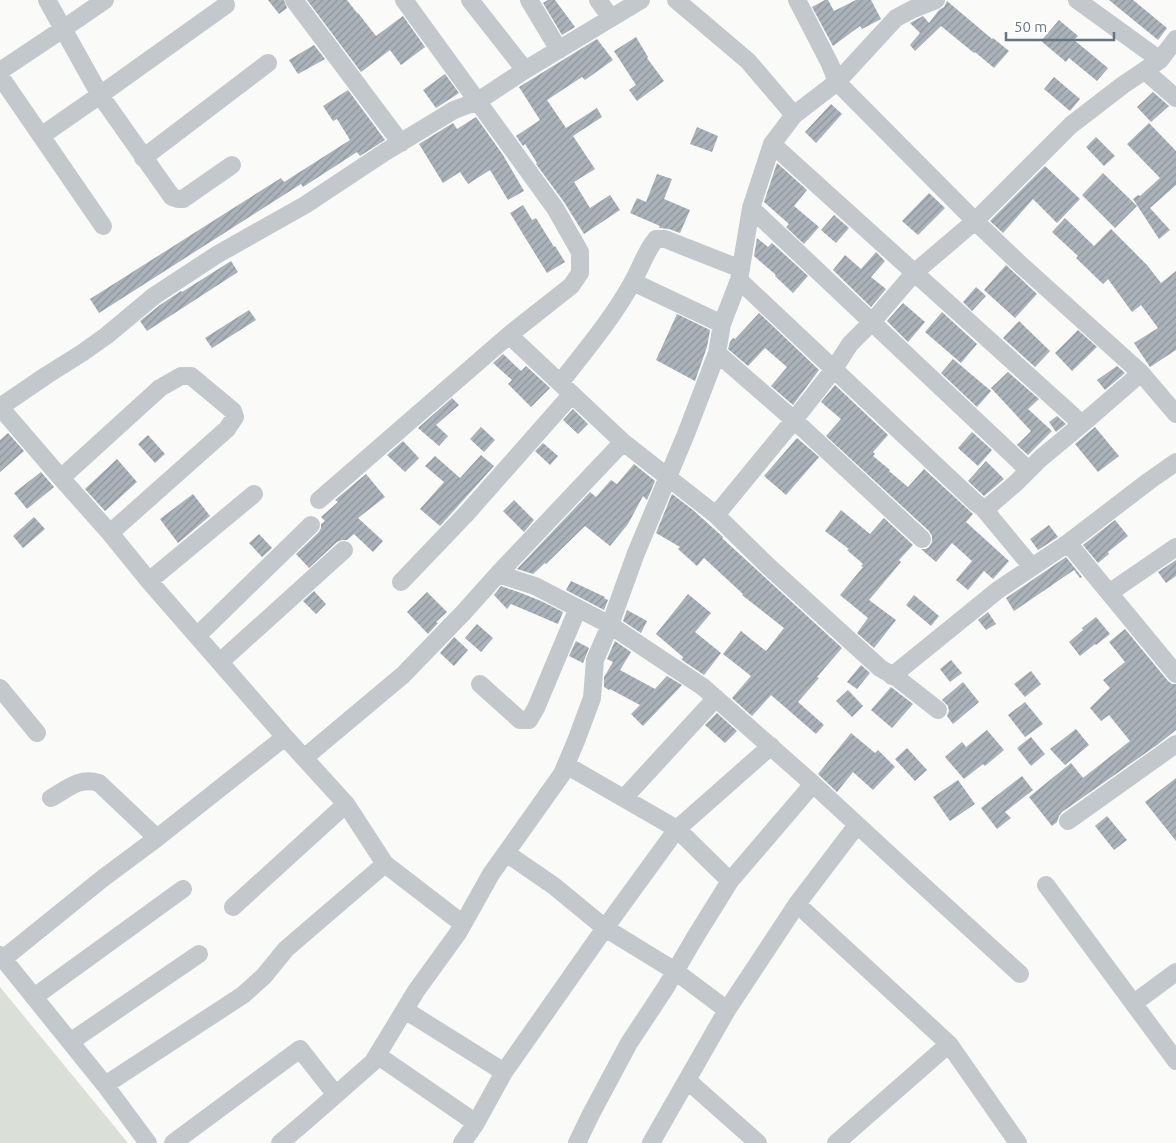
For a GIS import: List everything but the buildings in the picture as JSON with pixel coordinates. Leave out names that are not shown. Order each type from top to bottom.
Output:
[{"type":"street","points":[[47,0],[100,95],[172,197],[183,199],[232,165]]},
{"type":"street","points":[[0,71],[105,0]]},
{"type":"street","points":[[294,0],[401,143]]},
{"type":"street","points":[[319,500],[509,335],[571,286],[580,273],[580,252],[554,208],[404,0]]},
{"type":"street","points":[[470,0],[525,70]]},
{"type":"street","points":[[529,0],[559,50]]},
{"type":"street","points":[[598,0],[611,18]]},
{"type":"street","points":[[463,924],[385,864],[346,804],[149,581],[110,533],[0,407],[82,353],[162,291],[218,254],[304,205],[454,110],[478,101],[525,70],[641,0]]},
{"type":"street","points":[[676,0],[748,61],[794,115]]},
{"type":"street","points":[[797,0],[830,64],[837,82],[1021,265],[1141,372],[1176,414]]},
{"type":"street","points":[[280,1143],[373,1062],[416,991],[458,933],[491,874],[562,774],[592,698],[596,660],[636,553],[686,434],[717,353],[722,324],[740,274],[751,208],[772,144],[794,115],[837,82],[896,18],[936,0]]},
{"type":"street","points":[[1077,0],[1160,60]]},
{"type":"street","points":[[41,136],[226,4]]},
{"type":"street","points":[[716,515],[834,369],[850,344],[872,322],[914,273],[975,221],[1071,125],[1160,60],[1176,39]]},
{"type":"street","points":[[143,158],[268,63]]},
{"type":"street","points":[[1145,71],[1176,98]]},
{"type":"street","points":[[0,76],[103,226]]},
{"type":"street","points":[[772,144],[1082,424]]},
{"type":"street","points":[[751,208],[1028,471]]},
{"type":"street","points":[[401,582],[467,513],[566,389],[633,282],[649,246],[656,239],[665,239],[740,274],[834,369],[983,508],[1032,567]]},
{"type":"street","points":[[633,282],[722,324]]},
{"type":"street","points":[[509,335],[623,442],[716,515],[768,566],[880,668],[938,710]]},
{"type":"street","points":[[717,353],[794,420],[922,539]]},
{"type":"street","points":[[983,508],[989,506],[1040,458],[1141,372]]},
{"type":"street","points":[[61,478],[160,388],[180,376],[192,376],[233,411],[235,417],[227,429],[110,533]]},
{"type":"street","points":[[304,758],[403,675],[623,442]]},
{"type":"street","points":[[892,676],[998,590],[1068,543],[1176,462]]},
{"type":"street","points":[[149,581],[254,494]]},
{"type":"street","points":[[197,636],[311,525]]},
{"type":"street","points":[[1068,543],[1176,674]]},
{"type":"street","points":[[1110,593],[1176,547]]},
{"type":"street","points":[[220,662],[344,550]]},
{"type":"street","points":[[498,574],[535,586],[610,625],[704,687],[1020,974]]},
{"type":"street","points":[[480,684],[520,720],[528,720],[536,708],[578,608]]},
{"type":"street","points":[[0,688],[37,733]]},
{"type":"street","points":[[624,798],[716,698]]},
{"type":"street","points":[[148,1143],[105,1085],[2,957],[285,737]]},
{"type":"street","points":[[1068,821],[1176,744]]},
{"type":"street","points":[[462,1143],[476,1123],[504,1072],[677,829],[770,746]]},
{"type":"street","points":[[566,765],[677,829],[730,881]]},
{"type":"street","points":[[52,798],[80,781],[91,780],[99,782],[157,838]]},
{"type":"street","points":[[577,1143],[628,1043],[676,971],[730,881],[813,784]]},
{"type":"street","points":[[234,907],[346,804]]},
{"type":"street","points":[[651,1143],[727,1010],[797,904],[857,825]]},
{"type":"street","points":[[506,854],[554,886],[605,928],[676,971],[727,1010]]},
{"type":"street","points":[[105,1085],[243,995],[264,976],[286,949],[385,864]]},
{"type":"street","points":[[1046,884],[1176,1061]]},
{"type":"street","points":[[34,997],[183,889]]},
{"type":"street","points":[[797,904],[948,1044],[1018,1143]]},
{"type":"street","points":[[70,1042],[199,954]]},
{"type":"street","points":[[1134,1003],[1176,972]]},
{"type":"street","points":[[405,1010],[504,1072]]},
{"type":"street","points":[[836,1143],[948,1044]]},
{"type":"street","points":[[173,1143],[300,1049],[336,1095]]},
{"type":"street","points":[[377,1055],[476,1123]]},
{"type":"street","points":[[687,1080],[758,1143]]},
{"type":"shaded area","points":[[0,987],[128,1143],[0,1143]]}]
